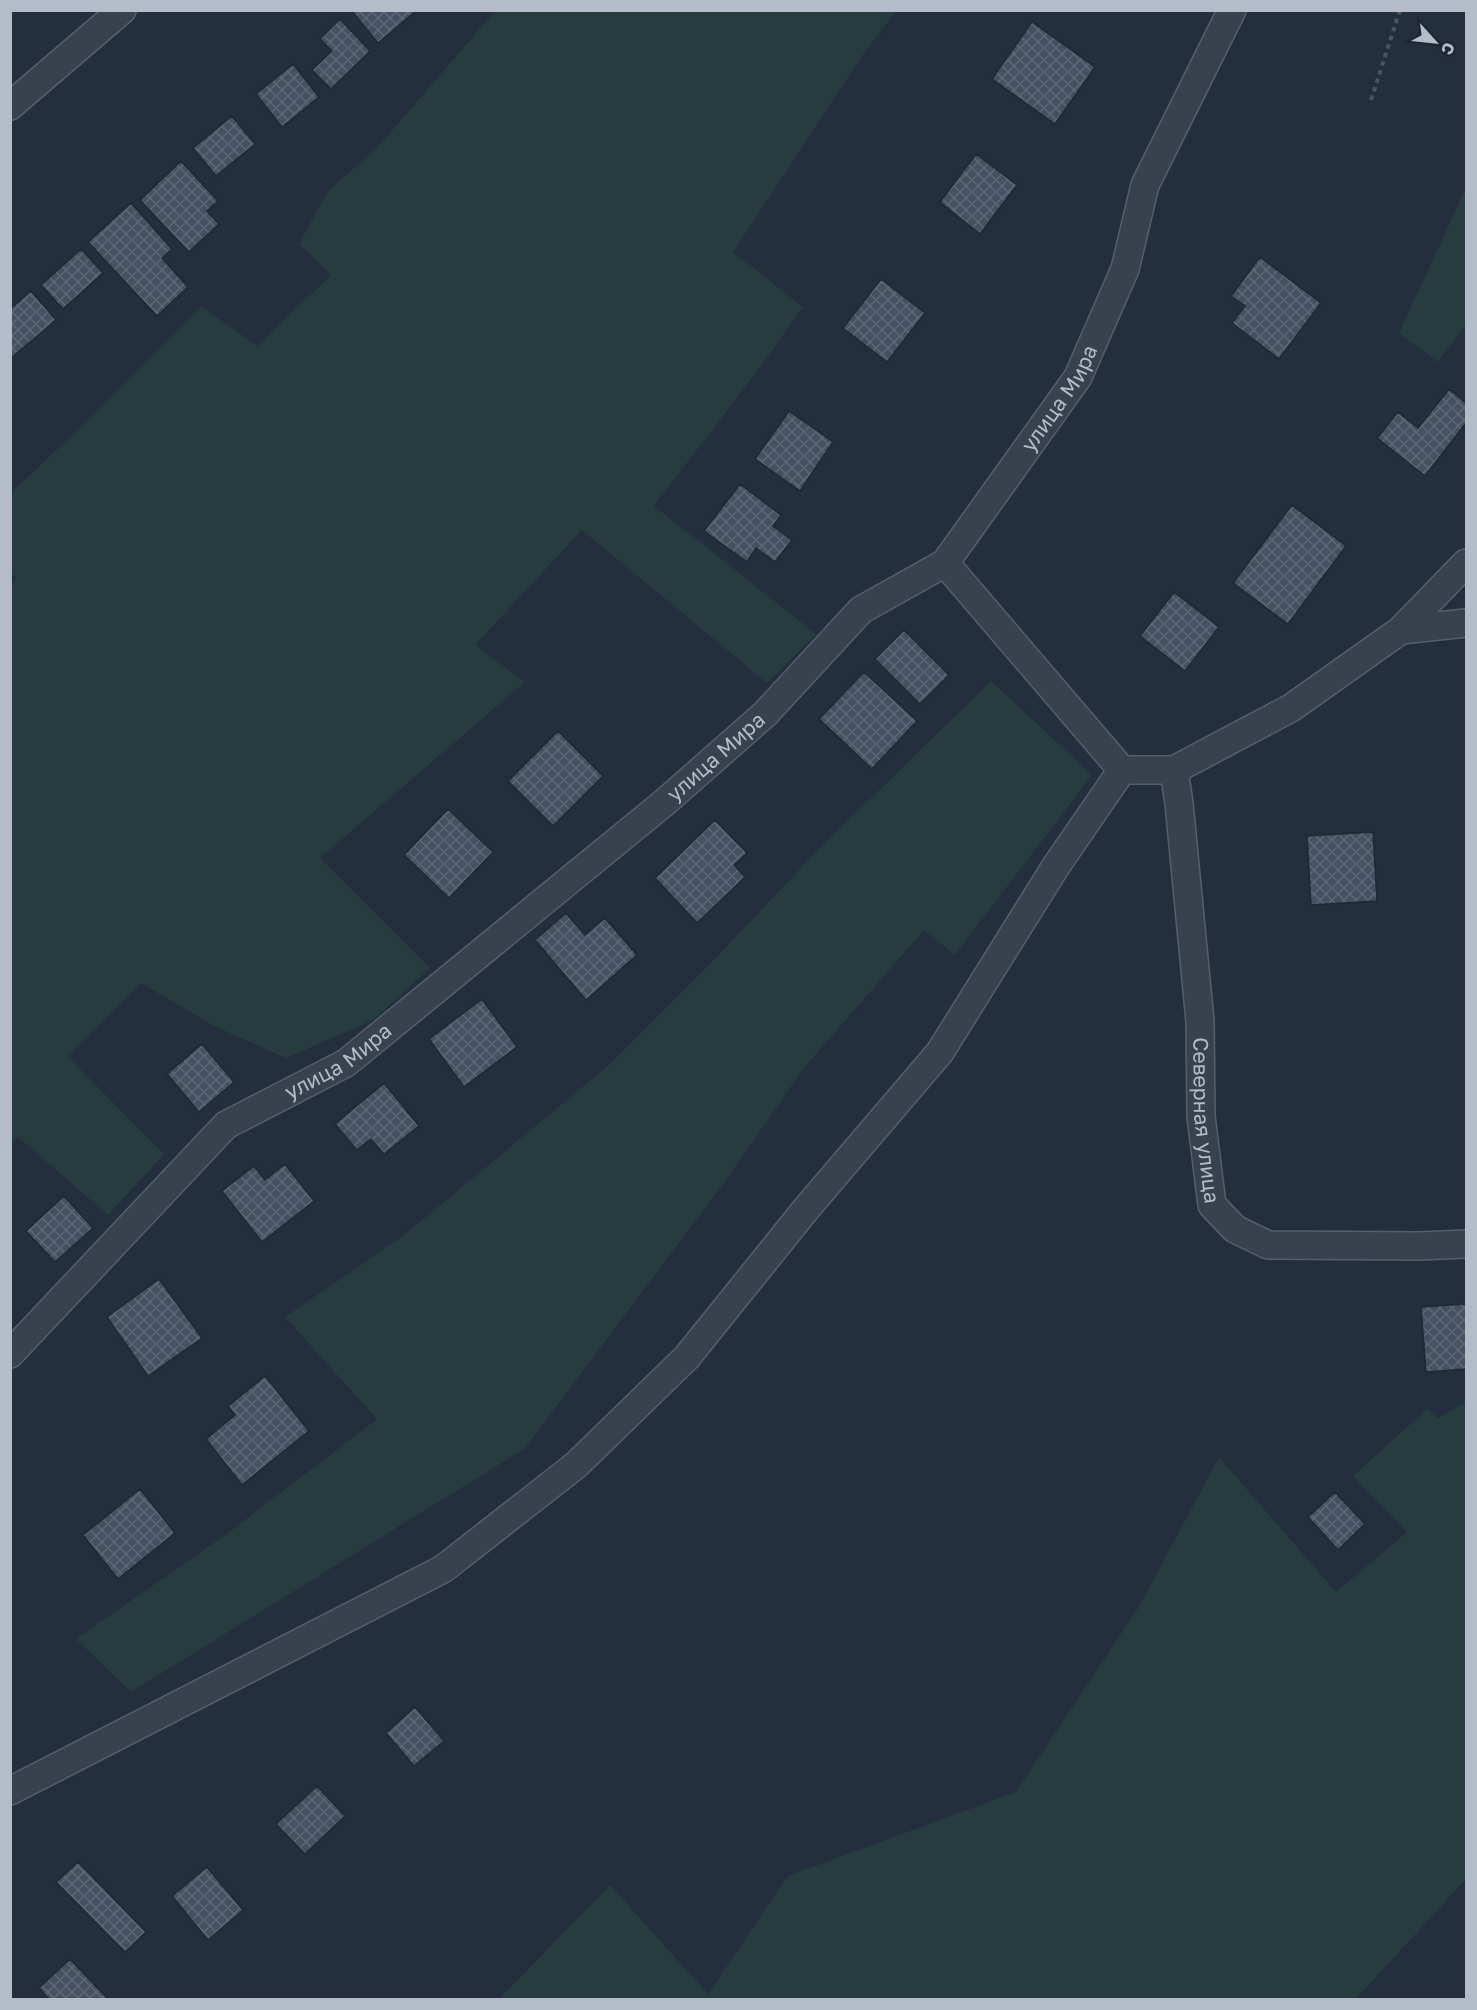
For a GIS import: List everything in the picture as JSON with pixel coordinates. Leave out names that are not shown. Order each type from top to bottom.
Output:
[{"type":"street","points":[[10,106],[122,10]]},
{"type":"street","name":"улица Мира","points":[[10,1354],[226,1125],[346,1063],[665,802],[765,714],[861,610],[945,563],[1078,377],[1125,269],[1145,185],[1232,10]]},
{"type":"street","points":[[945,563],[1122,770],[1174,771],[1291,708],[1401,630],[1467,563]]},
{"type":"street","points":[[1401,630],[1467,623]]},
{"type":"street","points":[[10,1791],[442,1569],[576,1465],[687,1357],[814,1200],[940,1052],[1056,866],[1122,770]]},
{"type":"street","name":"Северная улица","points":[[1174,771],[1200,1021],[1201,1116],[1212,1205],[1235,1229],[1268,1245],[1467,1244]]},
{"type":"path","points":[[1371,100],[1400,10]]},
{"type":"green space","points":[[495,11],[896,11],[862,56],[733,252],[803,307],[654,506],[816,634],[767,683],[582,530],[475,645],[525,682],[320,858],[430,968],[373,1020],[286,1058],[214,1026],[141,983],[67,1056],[164,1154],[108,1215],[18,1137],[11,1142],[10,584],[16,578],[11,572],[11,493],[201,306],[257,346],[331,275],[299,244],[328,191],[377,148]]},
{"type":"green space","points":[[1466,188],[1466,325],[1438,362],[1399,333]]},
{"type":"green space","points":[[991,681],[1092,775],[955,955],[924,930],[803,1069],[724,1183],[524,1449],[131,1692],[76,1639],[228,1533],[377,1419],[285,1317],[403,1236],[609,1065],[706,968],[821,847]]},
{"type":"green space","points":[[1466,1402],[1466,1879],[1356,1999],[499,1999],[610,1885],[708,1994],[788,1876],[1016,1792],[1140,1605],[1219,1457],[1336,1592],[1407,1532],[1353,1476],[1427,1409],[1438,1418]]},
{"type":"building","points":[[351,10],[417,10],[378,43]]},
{"type":"building","points":[[340,19],[370,51],[331,89],[312,70],[332,51],[320,39]]},
{"type":"building","points":[[1032,22],[1095,67],[1055,124],[992,79]]},
{"type":"building","points":[[293,64],[319,97],[282,127],[256,94]]},
{"type":"building","points":[[232,116],[255,144],[216,176],[193,148]]},
{"type":"building","points":[[976,154],[1017,185],[980,234],[940,202]]},
{"type":"building","points":[[181,161],[218,201],[207,211],[219,224],[189,252],[140,200]]},
{"type":"building","points":[[131,203],[172,249],[162,258],[188,287],[157,316],[88,242]]},
{"type":"building","points":[[81,249],[103,273],[63,309],[41,285]]},
{"type":"building","points":[[1260,257],[1321,303],[1279,359],[1232,323],[1245,306],[1231,296]]},
{"type":"building","points":[[881,279],[925,313],[887,362],[843,328]]},
{"type":"building","points":[[31,291],[56,320],[10,359],[10,309]]},
{"type":"building","points":[[1449,389],[1466,403],[1466,423],[1425,476],[1377,438],[1398,412],[1418,428]]},
{"type":"building","points":[[789,411],[833,442],[800,491],[755,459]]},
{"type":"building","points":[[740,484],[781,515],[773,526],[792,540],[775,562],[756,548],[747,562],[704,531]]},
{"type":"building","points":[[1292,505],[1346,546],[1288,624],[1233,583]]},
{"type":"building","points":[[1174,592],[1219,627],[1185,671],[1140,636]]},
{"type":"building","points":[[904,630],[949,675],[920,704],[875,659]]},
{"type":"building","points":[[864,672],[917,721],[872,769],[819,719]]},
{"type":"building","points":[[558,731],[603,776],[553,826],[508,781]]},
{"type":"building","points":[[448,809],[493,852],[449,898],[404,855]]},
{"type":"building","points":[[715,820],[747,853],[734,865],[745,877],[697,923],[655,878]]},
{"type":"building","points":[[1373,832],[1377,901],[1311,905],[1307,836]]},
{"type":"building","points":[[566,913],[585,935],[605,918],[637,955],[586,1000],[535,940]]},
{"type":"building","points":[[482,999],[517,1047],[464,1087],[429,1039]]},
{"type":"building","points":[[202,1044],[234,1082],[199,1112],[167,1074]]},
{"type":"building","points":[[384,1083],[419,1126],[384,1154],[371,1139],[357,1150],[335,1124]]},
{"type":"building","points":[[285,1164],[314,1201],[262,1242],[222,1191],[254,1166],[265,1180]]},
{"type":"building","points":[[64,1196],[93,1228],[55,1262],[26,1231]]},
{"type":"building","points":[[159,1279],[202,1338],[148,1376],[107,1317]]},
{"type":"building","points":[[1466,1304],[1466,1369],[1426,1372],[1421,1307]]},
{"type":"building","points":[[265,1376],[309,1431],[242,1485],[206,1439],[235,1415],[228,1406]]},
{"type":"building","points":[[140,1489],[175,1533],[118,1579],[83,1535]]},
{"type":"building","points":[[1335,1492],[1365,1524],[1338,1550],[1308,1517]]},
{"type":"building","points":[[415,1707],[444,1741],[414,1766],[386,1733]]},
{"type":"building","points":[[317,1786],[345,1816],[305,1854],[276,1824]]},
{"type":"building","points":[[78,1862],[146,1932],[125,1952],[56,1882]]},
{"type":"building","points":[[207,1867],[243,1910],[208,1940],[172,1896]]},
{"type":"building","points":[[70,1959],[108,2000],[50,2000],[39,1988]]}]
